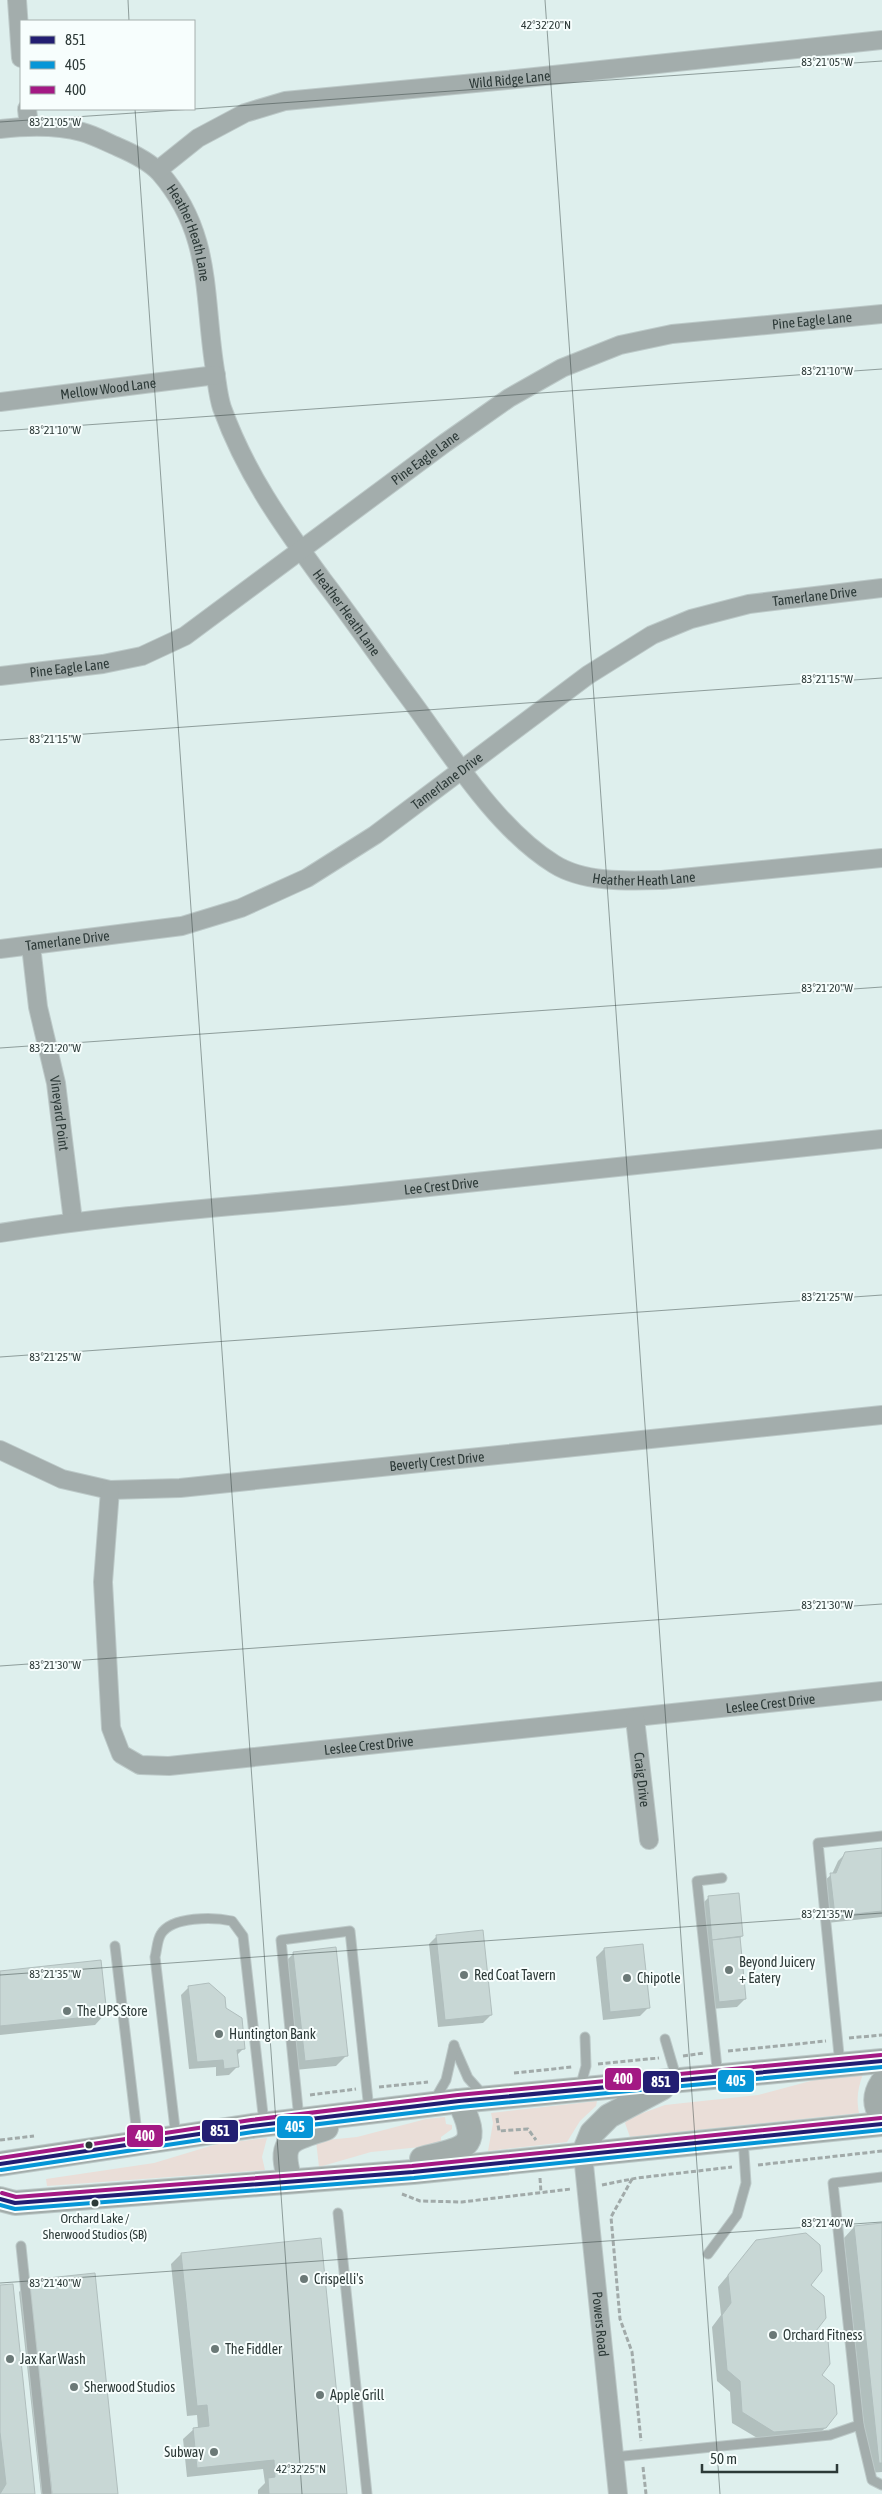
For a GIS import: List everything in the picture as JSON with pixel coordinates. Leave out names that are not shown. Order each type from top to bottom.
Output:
[{"type":"main road","points":[[0,2164],[138,2142],[458,2100],[492,2106],[579,2090],[882,2060]]},
{"type":"main road","points":[[583,2155],[592,2133],[609,2116],[645,2095],[677,2081]]},
{"type":"main road","points":[[882,2084],[876,2093],[876,2102],[882,2116]]},
{"type":"main road","points":[[335,2178],[459,2150],[468,2142],[470,2134],[469,2121],[458,2100]]},
{"type":"main road","points":[[290,2182],[284,2154],[290,2142],[301,2135],[366,2113]]},
{"type":"main road","points":[[73,2153],[12,2178],[8,2201],[290,2182],[583,2155],[882,2124]]},
{"type":"street","points":[[16,0],[20,46]]},
{"type":"street","name":"Wild Ridge Lane","points":[[158,170],[198,138],[245,113],[285,100],[507,80],[882,40]]},
{"type":"street","name":"Heather Heath Lane","points":[[0,129],[28,117],[82,132],[134,154],[158,170],[184,206],[200,247],[221,406],[246,464],[269,506],[301,551],[484,799],[525,843],[556,866],[587,876],[627,881],[662,880],[882,858]]},
{"type":"street","name":"Pine Eagle Lane","points":[[0,676],[103,664],[142,656],[185,636],[493,409],[562,368],[620,344],[672,334],[882,314]]},
{"type":"street","name":"Mellow Wood Lane","points":[[0,402],[216,374]]},
{"type":"street","name":"Tamerlane Drive","points":[[0,949],[182,926],[241,908],[307,878],[375,835],[461,768],[588,675],[652,635],[691,619],[749,604],[882,588]]},
{"type":"street","name":"Vineyard Point","points":[[31,946],[38,1007],[56,1083],[73,1222]]},
{"type":"street","name":"Lee Crest Drive","points":[[0,1234],[73,1222],[381,1192],[882,1139]]},
{"type":"street","name":"Beverly Crest Drive","points":[[0,1450],[62,1479],[110,1490],[180,1488],[882,1414]]},
{"type":"street","name":"Leslee Crest Drive","points":[[110,1490],[103,1582],[110,1728],[121,1754],[140,1764],[169,1766],[542,1726],[635,1719],[882,1691]]},
{"type":"street","name":"Craig Drive","points":[[635,1719],[649,1840]]},
{"type":"street","name":"Powers Road","points":[[583,2155],[618,2494]]},
{"type":"lane","points":[[840,2065],[818,1843],[882,1836]]},
{"type":"lane","points":[[718,2077],[697,1881],[722,1878]]},
{"type":"lane","points":[[176,2137],[155,1957],[161,1934],[173,1923],[216,1918],[232,1921],[243,1936],[264,2125]]},
{"type":"lane","points":[[299,2121],[281,1940],[350,1931],[366,2113]]},
{"type":"lane","points":[[115,1946],[138,2142]]},
{"type":"lane","points":[[579,2090],[586,2066],[585,2037]]},
{"type":"lane","points":[[666,2038],[677,2081]]},
{"type":"lane","points":[[433,2104],[446,2080],[454,2045],[468,2078],[492,2106]]},
{"type":"lane","points":[[708,2254],[737,2215],[746,2182],[743,2138]]},
{"type":"lane","points":[[882,2177],[833,2183],[859,2425],[872,2480],[882,2485]]},
{"type":"lane","points":[[338,2214],[367,2494]]},
{"type":"lane","points":[[20,2246],[47,2494]]},
{"type":"lane","points":[[614,2457],[830,2435],[859,2425]]},
{"type":"path","points":[[492,2106],[499,2131],[528,2129],[536,2139],[537,2147]]},
{"type":"path","points":[[632,2179],[611,2217],[620,2319],[632,2352],[646,2494]]},
{"type":"path","points":[[541,2186],[541,2193]]},
{"type":"shaded area","points":[[863,2074],[858,2093],[859,2113],[630,2137],[625,2123],[629,2118],[665,2105],[758,2095],[818,2079]]},
{"type":"shaded area","points":[[597,2101],[596,2106],[580,2121],[567,2142],[488,2151],[493,2123],[491,2113]]},
{"type":"shaded area","points":[[445,2117],[446,2124],[452,2125],[452,2129],[441,2137],[441,2145],[371,2152],[319,2167],[316,2141],[357,2137],[426,2119]]},
{"type":"shaded area","points":[[267,2138],[262,2157],[265,2170],[47,2186],[46,2179],[154,2163],[217,2144]]},
{"type":"building","points":[[882,1848],[882,1911],[835,1916],[830,1873],[836,1873],[845,1852]]},
{"type":"building","points":[[739,1893],[743,1936],[712,1940],[708,1896]]},
{"type":"building","name":"Red Coat Tavern","points":[[483,1930],[492,2015],[445,2020],[436,1935]]},
{"type":"building","name":"Beyond Juicery + Eatery","points":[[740,1937],[746,1999],[719,2002],[712,1940]]},
{"type":"building","name":"Chipotle","points":[[643,1944],[650,2008],[610,2012],[604,1948]]},
{"type":"building","points":[[336,1947],[348,2056],[305,2061],[293,1952]]},
{"type":"building","points":[[101,1960],[107,2015],[0,2026],[0,1971]]},
{"type":"building","name":"Huntington Bank","points":[[209,1983],[225,1997],[226,2008],[242,2018],[245,2049],[237,2050],[239,2067],[224,2069],[223,2060],[197,2062],[188,1986]]},
{"type":"building","points":[[882,2223],[882,2463],[879,2463],[854,2226]]},
{"type":"building","name":"Orchard Fitness","points":[[806,2233],[820,2245],[822,2271],[811,2285],[824,2296],[826,2318],[816,2331],[828,2340],[830,2364],[822,2375],[834,2385],[837,2414],[826,2428],[774,2432],[742,2412],[740,2381],[727,2370],[722,2315],[731,2303],[728,2275],[756,2240]]},
{"type":"building","points":[[321,2238],[347,2494],[269,2494],[268,2478],[275,2477],[274,2460],[197,2468],[193,2428],[209,2426],[207,2405],[197,2406],[181,2253]]},
{"type":"building","name":"Sherwood Studios","points":[[95,2273],[118,2494],[52,2494],[29,2280]]},
{"type":"building","name":"Jax Kar Wash","points":[[13,2284],[35,2494],[0,2494],[6,2484],[0,2432],[0,2285]]},
{"type":"transit line","name":"400","points":[[0,2158],[251,2120],[458,2095],[881,2055]]},
{"type":"transit line","name":"851","points":[[0,2164],[252,2126],[459,2101],[882,2061]]},
{"type":"transit line","name":"405","points":[[1,2170],[253,2132],[460,2107],[882,2067]]},
{"type":"transit line","name":"400","points":[[2,2193],[16,2197],[412,2166],[881,2118]]},
{"type":"transit line","name":"851","points":[[0,2199],[15,2203],[413,2172],[882,2124]]},
{"type":"transit line","name":"405","points":[[0,2205],[15,2209],[414,2178],[882,2130]]},
{"type":"place","name":"Beyond Juicery + Eatery","points":[[729,1970]]},
{"type":"place","name":"Red Coat Tavern","points":[[464,1975]]},
{"type":"place","name":"Chipotle","points":[[627,1978]]},
{"type":"place","name":"The UPS Store","points":[[67,2011]]},
{"type":"place","name":"Huntington Bank","points":[[219,2034]]},
{"type":"place","name":"Orchard Lake / Sherwood Studios (SB)","points":[[95,2203]]},
{"type":"place","name":"Crispelli's","points":[[304,2279]]},
{"type":"place","name":"Orchard Fitness","points":[[773,2335]]},
{"type":"place","name":"The Fiddler","points":[[215,2349]]},
{"type":"place","name":"Jax Kar Wash","points":[[10,2359]]},
{"type":"place","name":"Sherwood Studios","points":[[74,2387]]},
{"type":"place","name":"Apple Grill","points":[[320,2395]]},
{"type":"place","name":"Subway","points":[[214,2452]]}]
